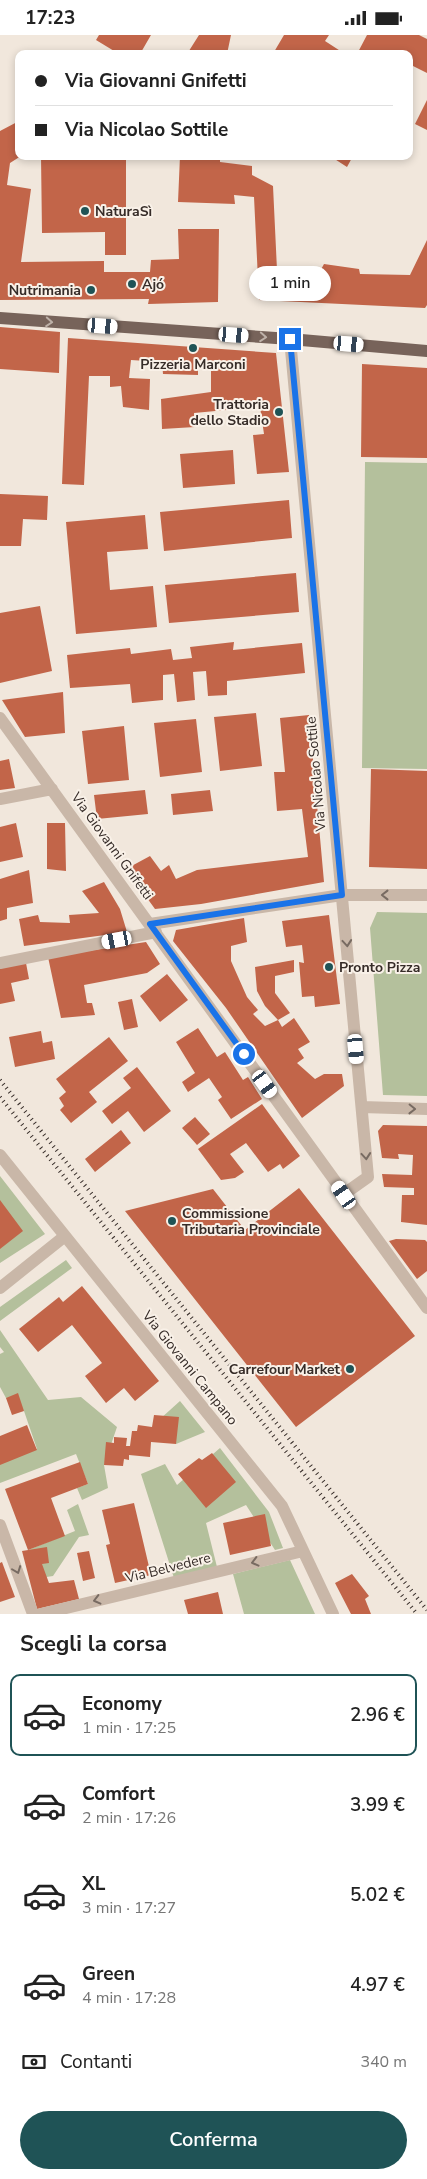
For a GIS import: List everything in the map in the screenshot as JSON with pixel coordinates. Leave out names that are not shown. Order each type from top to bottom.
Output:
[{"type":"main road","points":[[0,318],[427,351]]},
{"type":"street","name":"Via Nicolao Sottile","points":[[290,339],[368,1177],[344,1195]]},
{"type":"street","name":"Via Giovanni Gnifetti","points":[[0,718],[427,1308]]},
{"type":"street","points":[[0,799],[52,789]]},
{"type":"street","points":[[0,963],[153,928],[342,895],[427,895]]},
{"type":"street","points":[[362,1107],[427,1109]]},
{"type":"street","name":"Via Giovanni Campano","points":[[0,1155],[282,1506],[333,1614]]},
{"type":"street","points":[[0,1288],[65,1236]]},
{"type":"street","points":[[0,1525],[33,1614]]},
{"type":"street","name":"Via Belvedere","points":[[41,1614],[69,1611],[303,1551]]},
{"type":"green space","points":[[365,462],[427,463],[427,769],[362,768]]},
{"type":"green space","points":[[377,912],[427,913],[427,1096],[383,1095],[370,928]]},
{"type":"green space","points":[[0,1176],[45,1234],[0,1263]]},
{"type":"green space","points":[[66,1260],[72,1268],[0,1321],[0,1307]]},
{"type":"green space","points":[[0,1330],[48,1400],[81,1397],[117,1427],[104,1465],[108,1488],[82,1500],[77,1488],[88,1484],[76,1454],[0,1483],[0,1442],[37,1449],[24,1411],[6,1398],[0,1387],[0,1354],[4,1352],[0,1347]]},
{"type":"green space","points":[[180,1401],[205,1432],[176,1444],[160,1419]]},
{"type":"green space","points":[[220,1448],[269,1512],[283,1548],[275,1550],[246,1505],[206,1523],[217,1567],[174,1578],[141,1474],[165,1464],[177,1485]]},
{"type":"green space","points":[[78,1504],[89,1535],[79,1537],[53,1576],[40,1578],[28,1550],[75,1531],[67,1510]]},
{"type":"green space","points":[[290,1560],[315,1614],[244,1614],[233,1574]]},
{"type":"building","points":[[99,35],[151,35],[142,50],[112,50],[96,40]]},
{"type":"building","points":[[199,35],[231,35],[228,50],[190,50]]},
{"type":"building","points":[[284,35],[329,35],[325,41],[339,50],[275,50]]},
{"type":"building","points":[[367,35],[419,35],[427,39],[427,73],[413,66],[413,50],[359,50]]},
{"type":"building","points":[[427,100],[427,130],[415,124]]},
{"type":"building","points":[[15,123],[15,160],[10,163],[7,185],[31,189],[21,262],[104,261],[104,272],[150,272],[151,260],[179,259],[178,229],[219,229],[218,302],[148,304],[149,299],[0,300],[0,131]]},
{"type":"building","points":[[41,160],[126,160],[126,255],[105,255],[105,232],[42,233]]},
{"type":"building","points":[[180,160],[220,160],[220,162],[252,166],[252,175],[273,186],[277,270],[318,275],[324,264],[359,269],[360,274],[410,275],[427,240],[427,305],[425,308],[259,300],[254,197],[234,195],[235,204],[178,202]]},
{"type":"building","points":[[336,160],[351,160],[347,167]]},
{"type":"building","points":[[0,327],[60,332],[59,373],[0,369]]},
{"type":"building","points":[[68,338],[276,353],[289,472],[257,474],[253,435],[264,434],[260,407],[194,413],[195,427],[162,429],[161,399],[211,392],[211,361],[198,360],[198,375],[163,374],[162,362],[131,360],[129,378],[150,379],[149,410],[123,407],[121,386],[110,387],[110,376],[89,376],[84,485],[62,484]]},
{"type":"building","points":[[362,364],[427,368],[427,458],[361,457]]},
{"type":"building","points":[[233,450],[235,484],[183,488],[180,454]]},
{"type":"building","points":[[0,494],[48,496],[47,520],[23,519],[21,546],[0,546]]},
{"type":"building","points":[[289,500],[292,538],[164,551],[160,512]]},
{"type":"building","points":[[145,515],[148,549],[107,552],[110,590],[153,586],[157,627],[76,634],[66,522]]},
{"type":"building","points":[[296,573],[299,612],[169,623],[165,585]]},
{"type":"building","points":[[40,606],[52,671],[0,683],[0,613]]},
{"type":"building","points":[[234,642],[233,650],[302,643],[305,673],[227,681],[227,695],[208,696],[206,671],[193,672],[195,700],[177,702],[174,674],[163,675],[163,700],[132,703],[130,684],[70,688],[67,655],[130,648],[131,654],[171,649],[173,660],[192,658],[190,647]]},
{"type":"building","points":[[63,692],[65,733],[25,737],[2,700]]},
{"type":"building","points":[[256,713],[262,766],[220,771],[214,717]]},
{"type":"building","points":[[309,715],[324,882],[201,904],[155,909],[126,869],[150,856],[161,871],[169,865],[176,879],[197,870],[308,857],[302,809],[277,811],[274,772],[285,772],[280,718]]},
{"type":"building","points":[[196,719],[202,772],[160,777],[154,723]]},
{"type":"building","points":[[124,726],[129,780],[88,784],[82,731]]},
{"type":"building","points":[[9,759],[15,788],[0,790],[0,761]]},
{"type":"building","points":[[371,769],[427,771],[427,869],[369,867]]},
{"type":"building","points":[[145,790],[148,814],[97,819],[94,795]]},
{"type":"building","points":[[210,790],[213,811],[173,815],[171,794]]},
{"type":"building","points":[[16,823],[23,857],[0,862],[0,827]]},
{"type":"building","points":[[47,823],[65,823],[66,871],[47,869]]},
{"type":"building","points":[[29,870],[33,903],[7,908],[7,919],[0,921],[0,879]]},
{"type":"building","points":[[104,882],[120,909],[127,932],[24,946],[19,919],[38,915],[40,922],[70,923],[69,915],[99,913],[82,891]]},
{"type":"building","points":[[329,915],[340,1004],[315,1007],[314,996],[302,997],[299,962],[304,963],[302,945],[286,947],[282,921]]},
{"type":"building","points":[[244,918],[247,942],[231,946],[231,961],[247,997],[258,1010],[253,1014],[265,1026],[278,1020],[282,1027],[294,1018],[310,1042],[298,1049],[304,1058],[297,1063],[315,1079],[324,1074],[342,1074],[344,1086],[302,1118],[226,1008],[173,941],[176,930]]},
{"type":"building","points":[[146,942],[160,964],[147,973],[84,985],[87,1003],[92,1003],[95,1015],[61,1018],[48,957]]},
{"type":"building","points":[[294,960],[294,972],[275,976],[275,993],[290,1013],[278,1020],[265,1006],[257,991],[255,967]]},
{"type":"building","points":[[26,963],[29,979],[11,983],[15,1001],[0,1004],[0,968]]},
{"type":"building","points":[[167,974],[188,1000],[160,1022],[140,996]]},
{"type":"building","points":[[132,999],[138,1027],[124,1030],[118,1002]]},
{"type":"building","points":[[198,1028],[217,1057],[225,1052],[243,1080],[248,1077],[262,1099],[231,1119],[218,1100],[222,1097],[209,1078],[188,1092],[182,1082],[195,1073],[176,1042]]},
{"type":"building","points":[[41,1031],[43,1043],[52,1041],[55,1059],[15,1067],[9,1037]]},
{"type":"building","points":[[109,1037],[128,1061],[89,1092],[97,1102],[71,1123],[60,1110],[64,1106],[59,1098],[66,1092],[56,1079]]},
{"type":"building","points":[[137,1067],[171,1111],[144,1132],[128,1111],[112,1124],[102,1111],[131,1088],[123,1078]]},
{"type":"building","points":[[262,1104],[300,1156],[283,1169],[280,1164],[268,1172],[246,1143],[230,1154],[244,1172],[235,1178],[221,1180],[198,1149]]},
{"type":"building","points":[[195,1117],[210,1134],[197,1145],[182,1128]]},
{"type":"building","points":[[383,1125],[427,1126],[427,1225],[401,1222],[402,1195],[414,1195],[414,1188],[384,1187],[382,1174],[412,1175],[413,1155],[398,1154],[399,1159],[382,1158],[378,1131]]},
{"type":"building","points":[[121,1130],[131,1143],[95,1172],[85,1159]]},
{"type":"building","points":[[299,1188],[415,1336],[296,1427],[125,1211],[213,1189],[245,1230]]},
{"type":"building","points":[[0,1200],[23,1231],[0,1249]]},
{"type":"building","points":[[396,1239],[425,1240],[427,1242],[427,1271],[417,1279],[389,1241]]},
{"type":"building","points":[[82,1286],[159,1381],[135,1401],[124,1388],[106,1403],[85,1376],[102,1363],[72,1325],[38,1352],[19,1329],[59,1297],[63,1302]]},
{"type":"building","points":[[18,1393],[24,1411],[12,1415],[6,1398]]},
{"type":"building","points":[[154,1415],[179,1417],[176,1444],[151,1442],[150,1457],[129,1455],[129,1460],[124,1459],[123,1466],[104,1465],[106,1442],[114,1443],[114,1437],[127,1438],[126,1446],[130,1446],[132,1431],[137,1431],[138,1425],[152,1427]]},
{"type":"building","points":[[27,1425],[37,1450],[0,1465],[0,1436]]},
{"type":"building","points":[[212,1453],[236,1482],[206,1508],[178,1474],[199,1458],[202,1460]]},
{"type":"building","points":[[80,1462],[88,1484],[51,1498],[65,1536],[28,1550],[5,1489]]},
{"type":"building","points":[[134,1503],[151,1575],[115,1583],[106,1545],[110,1544],[102,1510]]},
{"type":"building","points":[[265,1514],[271,1546],[230,1555],[223,1523]]},
{"type":"building","points":[[47,1547],[49,1563],[42,1564],[49,1583],[74,1580],[79,1599],[37,1609],[22,1551]]},
{"type":"building","points":[[89,1551],[95,1578],[83,1581],[77,1553]]},
{"type":"building","points":[[2,1562],[15,1597],[0,1602],[0,1563]]},
{"type":"building","points":[[352,1574],[369,1596],[365,1599],[371,1614],[351,1614],[335,1583]]},
{"type":"building","points":[[218,1592],[223,1614],[188,1614],[184,1600]]},
{"type":"railway","points":[[0,1080],[427,1610]]},
{"type":"railway","points":[[0,1097],[417,1614]]},
{"type":"place","name":"NaturaSì","points":[[85,211]]},
{"type":"place","name":"Ajó","points":[[132,284]]},
{"type":"place","name":"Nutrimania","points":[[91,290]]},
{"type":"place","name":"Pizzeria Marconi","points":[[193,348]]},
{"type":"place","name":"Trattoria dello Stadio","points":[[279,412]]},
{"type":"place","name":"Pronto Pizza","points":[[329,967]]},
{"type":"place","name":"Commissione Tributaria Provinciale","points":[[172,1221]]},
{"type":"place","name":"Carrefour Market","points":[[350,1369]]},
{"type":"route","points":[[244,1054],[150,924],[342,895],[290,339]]}]
